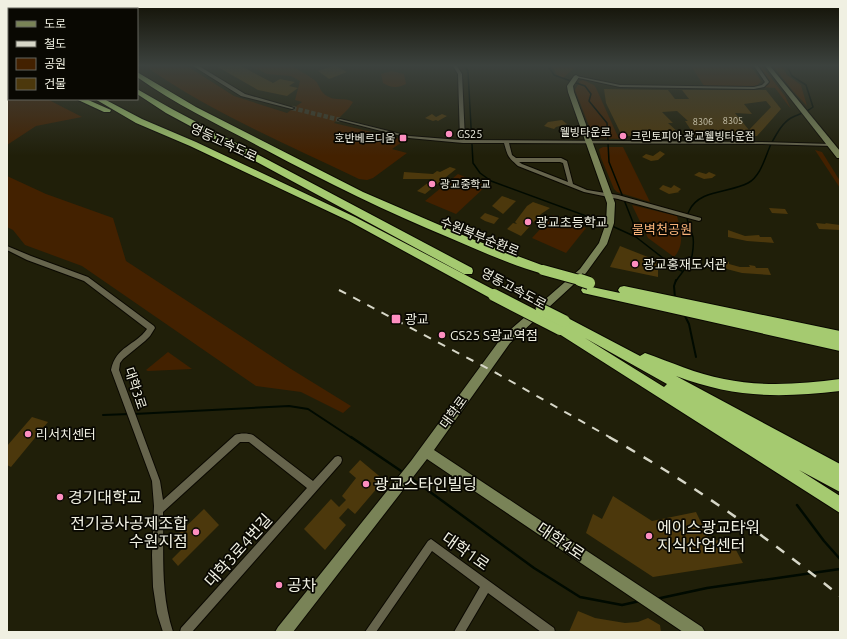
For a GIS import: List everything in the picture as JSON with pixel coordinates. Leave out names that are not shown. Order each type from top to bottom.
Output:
[{"type":"highway","name":"영동고속도로","points":[[145,96],[176,115],[360,212],[496,291]]},
{"type":"highway","name":"수원북부순환로","points":[[160,96],[306,175],[456,243],[543,273],[663,307],[840,346]]},
{"type":"highway","name":"수원북부순환로","points":[[170,96],[309,170],[468,242],[543,273]]},
{"type":"highway","name":"영동고속도로","points":[[83,100],[166,133]]},
{"type":"highway","name":"영동고속도로","points":[[101,100],[139,121],[352,219],[496,291],[840,472]]},
{"type":"highway","name":"영동고속도로","points":[[138,100],[220,146],[277,175],[360,212]]},
{"type":"highway","name":"수원북부순환로","points":[[588,286],[655,296],[840,336]]},
{"type":"highway","points":[[702,306],[840,330]]},
{"type":"highway","points":[[709,317],[840,351]]},
{"type":"highway","name":"영동고속도로","points":[[562,325],[628,365],[796,461],[840,484]]},
{"type":"highway","points":[[562,325],[661,364],[723,384],[747,388],[777,390],[840,385]]},
{"type":"highway","points":[[562,325],[840,505]]},
{"type":"street","points":[[246,96],[292,108]]},
{"type":"street","points":[[462,96],[466,142]]},
{"type":"street","name":"대학로","points":[[283,632],[415,465],[506,340],[583,271],[601,248],[610,223],[611,203],[572,96]]},
{"type":"street","points":[[791,96],[840,156]]},
{"type":"street","name":"웰빙타운로","points":[[340,120],[420,138],[466,142],[782,143],[831,146]]},
{"type":"street","points":[[506,142],[508,152],[513,160],[520,165],[586,191],[618,197],[699,219]]},
{"type":"street","points":[[513,160],[561,160],[565,162],[571,185]]},
{"type":"street","name":"대학3로","points":[[7,248],[29,258],[86,279],[150,326],[150,330],[122,354],[116,364],[115,370],[156,481],[158,495],[158,579],[162,614],[168,632]]},
{"type":"street","points":[[158,510],[238,438],[250,438],[314,487]]},
{"type":"street","name":"대학4로","points":[[425,451],[697,632]]},
{"type":"street","name":"대학3로4번길","points":[[185,632],[338,460]]},
{"type":"street","name":"대학1로","points":[[370,632],[431,544],[487,585],[544,630]]},
{"type":"street","points":[[459,632],[487,585]]},
{"type":"green space","points":[[7,96],[8,100],[49,100],[82,117],[36,126],[7,145]]},
{"type":"green space","points":[[192,96],[234,96],[287,113],[302,102],[295,100],[296,96],[327,96],[335,99],[347,100],[353,102],[334,123],[405,140],[392,149],[407,153],[373,178],[367,180],[359,179],[250,127]]},
{"type":"green space","points":[[577,96],[600,96],[619,139],[599,138],[593,136]]},
{"type":"green space","points":[[781,96],[785,96],[791,109]]},
{"type":"green space","points":[[797,96],[804,96],[807,106]]},
{"type":"green space","points":[[603,147],[623,147],[650,202],[617,192],[614,189],[601,158],[599,149]]},
{"type":"green space","points":[[815,150],[822,152],[840,181],[840,188]]},
{"type":"green space","points":[[458,174],[486,186],[456,214],[425,201]]},
{"type":"green space","points":[[7,176],[46,194],[113,218],[126,261],[291,369],[351,406],[343,413],[301,392],[256,386],[82,266],[25,245],[13,230],[7,227]]},
{"type":"green space","name":"물벽천공원","points":[[632,205],[677,216],[681,232],[681,242],[680,248],[674,257],[648,238]]},
{"type":"green space","points":[[553,215],[586,228],[566,253],[532,238]]},
{"type":"green space","points":[[168,352],[192,369],[146,370]]},
{"type":"building","points":[[605,96],[673,96],[675,99],[689,99],[687,96],[771,96],[781,109],[757,136],[695,136],[685,121],[688,121],[677,111],[662,112],[673,123],[668,123],[680,134],[663,136],[622,136],[606,103]],"holes":[[[766,101],[771,107],[749,130],[735,113],[752,114],[744,104]]]},
{"type":"building","points":[[432,114],[436,117],[442,114],[447,116],[438,121],[425,118]]},
{"type":"building","points":[[562,120],[567,124],[554,129],[544,126],[548,122]]},
{"type":"building","points":[[660,151],[665,154],[658,160],[651,161],[642,157],[646,154],[653,156]]},
{"type":"building","name":"광교중학교","points":[[450,167],[456,169],[425,194],[417,191],[433,179],[403,179],[404,172],[433,174],[437,171],[440,172]]},
{"type":"building","points":[[699,172],[706,174],[709,172],[716,175],[712,178],[704,179],[694,175]]},
{"type":"building","points":[[663,185],[671,188],[674,185],[681,189],[678,192],[680,192],[669,194],[659,189]]},
{"type":"building","points":[[502,196],[516,201],[503,214],[492,206]]},
{"type":"building","points":[[533,202],[550,208],[541,214],[521,236],[507,229],[513,223],[517,224],[515,222],[527,206]]},
{"type":"building","points":[[769,208],[785,209],[788,214],[772,213]]},
{"type":"building","points":[[485,213],[499,218],[494,224],[485,221],[480,218]]},
{"type":"building","points":[[816,223],[840,225],[840,230],[819,229]]},
{"type":"building","points":[[728,230],[745,236],[759,235],[760,237],[771,237],[774,243],[747,241],[728,237]]},
{"type":"building","name":"광교홍재도서관","points":[[620,246],[658,261],[658,277],[610,267]]},
{"type":"building","points":[[712,259],[722,262],[723,260],[729,262],[729,264],[740,267],[750,267],[749,265],[755,266],[756,268],[768,268],[771,275],[742,273],[711,265]]},
{"type":"building","name":"리서치센터","points":[[32,417],[48,422],[11,467],[7,465],[7,446]]},
{"type":"building","points":[[360,460],[384,480],[355,514],[348,508],[339,518],[346,525],[325,550],[304,529],[331,499],[339,507],[346,500],[342,496],[356,478],[349,472]]},
{"type":"building","name":"에이스광교타워 지식산업센터","points":[[613,496],[652,521],[696,512],[710,541],[730,539],[743,563],[653,577],[586,533],[593,514],[602,519]]},
{"type":"building","name":"전기공사공제조합 수원지점","points":[[204,509],[219,525],[178,566],[172,559],[182,549],[173,539]]},
{"type":"building","points":[[578,611],[595,618],[625,623],[638,622],[648,618],[660,625],[661,632],[569,632]]},
{"type":"waterway","points":[[469,96],[473,163],[480,173],[491,181],[608,224]]},
{"type":"waterway","points":[[590,96],[589,101],[607,123],[609,162],[634,225],[633,235]]},
{"type":"waterway","points":[[676,281],[691,260],[692,256],[693,237],[687,218],[689,211],[694,204],[707,195],[741,186],[752,180],[759,171],[771,144],[782,126],[791,118],[808,111],[813,107],[809,96]]},
{"type":"waterway","points":[[612,226],[636,237],[677,269],[682,271]]},
{"type":"waterway","points":[[675,298],[674,286],[676,280]]},
{"type":"waterway","points":[[684,314],[689,324],[696,357]]},
{"type":"waterway","points":[[134,414],[289,406],[308,409],[352,438]]},
{"type":"waterway","points":[[103,415],[130,414]]},
{"type":"waterway","points":[[351,437],[404,473]]},
{"type":"waterway","points":[[411,478],[534,568],[580,597],[622,605],[640,601]]},
{"type":"waterway","points":[[797,505],[824,541],[840,559]]},
{"type":"waterway","points":[[656,599],[707,588],[840,569]]},
{"type":"tunnel","points":[[292,108],[340,120]]},
{"type":"railway","points":[[339,290],[498,374],[611,438]]},
{"type":"railway","points":[[609,437],[699,492],[785,553],[840,596]]},
{"type":"place","name":"GS25","points":[[449,134]]},
{"type":"place","name":"크린토피아 광교웰빙타운점","points":[[623,136]]},
{"type":"place","name":"호반베르디움","points":[[403,138]]},
{"type":"place","name":"광교중학교","points":[[432,184]]},
{"type":"place","name":"광교초등학교","points":[[528,222]]},
{"type":"place","name":"광교홍재도서관","points":[[635,264]]},
{"type":"place","name":"광교","points":[[396,319]]},
{"type":"place","name":"GS25 S광교역점","points":[[442,335]]},
{"type":"place","name":"리서치센터","points":[[28,434]]},
{"type":"place","name":"광교스타인빌딩","points":[[366,484]]},
{"type":"place","name":"경기대학교","points":[[60,497]]},
{"type":"place","name":"전기공사공제조합 수원지점","points":[[196,532]]},
{"type":"place","name":"에이스광교타워 지식산업센터","points":[[649,536]]},
{"type":"place","name":"공차","points":[[279,585]]}]
